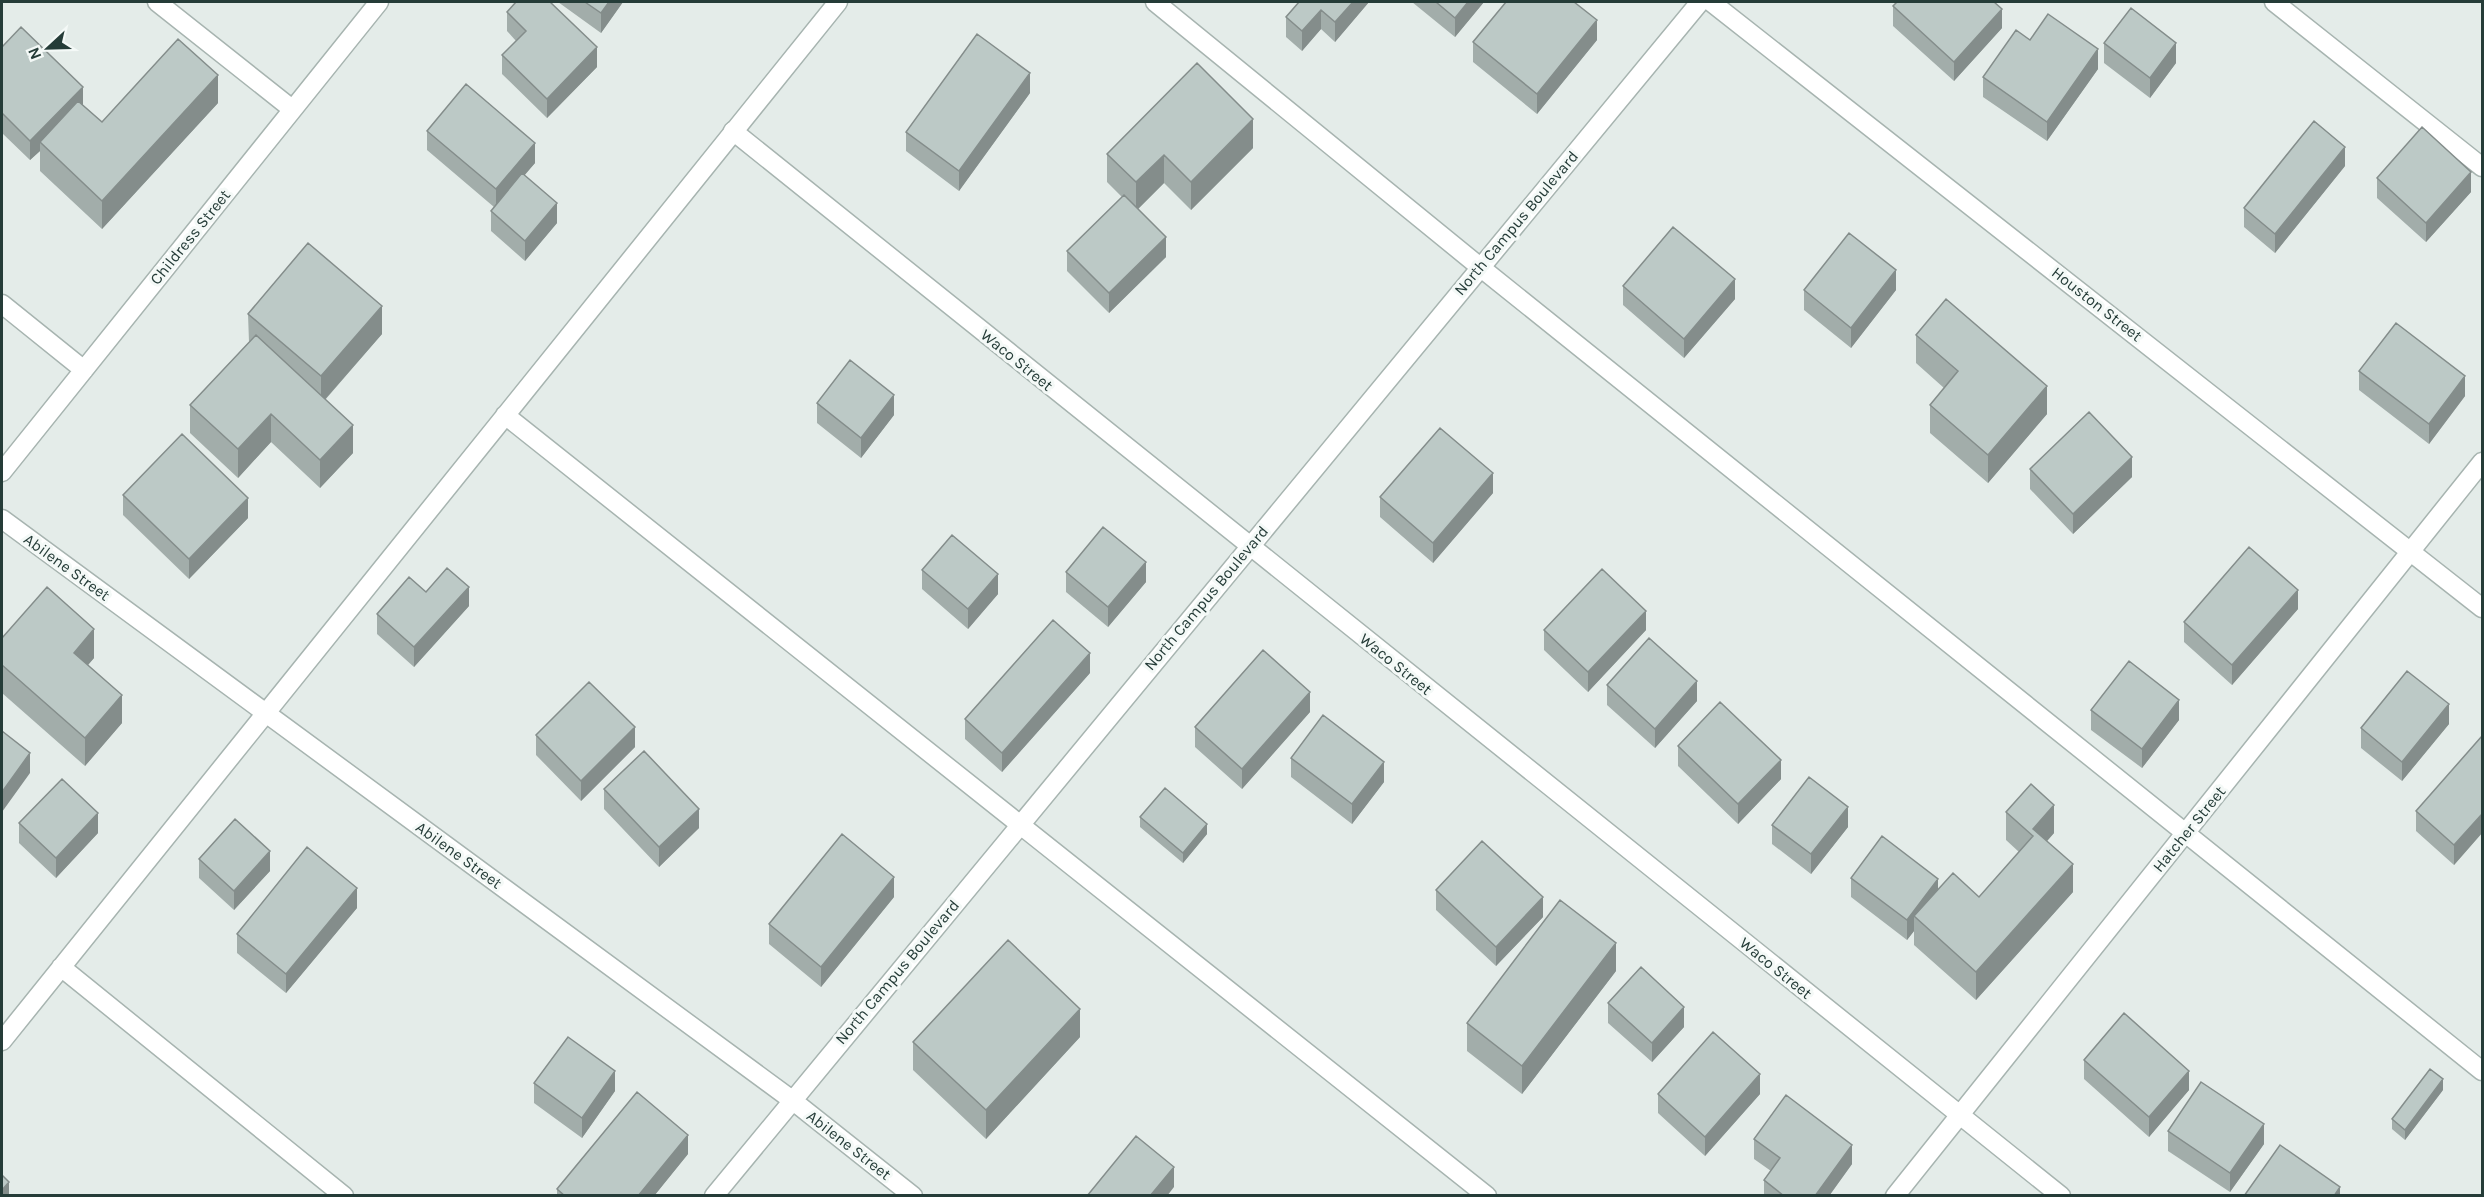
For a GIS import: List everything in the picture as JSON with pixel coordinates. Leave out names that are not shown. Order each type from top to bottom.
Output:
[{"type":"street","points":[[157,2],[292,109]]},
{"type":"street","name":"Childress Street","points":[[2,472],[379,2]]},
{"type":"street","points":[[2,1041],[838,2]]},
{"type":"street","points":[[1155,2],[1480,267],[2482,1071]]},
{"type":"street","name":"North Campus Boulevard","points":[[714,1196],[1700,2]]},
{"type":"street","name":"Houston Street","points":[[1711,2],[2482,608]]},
{"type":"street","points":[[2274,2],[2482,167]]},
{"type":"street","name":"Waco Street","points":[[733,131],[2061,1196]]},
{"type":"street","points":[[2,304],[84,370]]},
{"type":"street","points":[[505,415],[1487,1196]]},
{"type":"street","name":"Hatcher Street","points":[[1895,1196],[2482,462]]},
{"type":"street","name":"Abilene Street","points":[[2,519],[792,1100],[913,1196]]},
{"type":"street","points":[[61,967],[344,1196]]},
{"type":"building","points":[[516,2],[550,2],[597,47],[547,99],[502,55],[526,31],[507,12]]},
{"type":"building","points":[[585,2],[609,2],[601,13]]},
{"type":"building","points":[[1299,2],[1353,2],[1335,22],[1321,10],[1302,31],[1286,17]]},
{"type":"building","points":[[1436,2],[1468,2],[1455,18]]},
{"type":"building","points":[[1506,2],[1574,2],[1597,20],[1537,94],[1473,42]]},
{"type":"building","points":[[1897,2],[1994,2],[2002,9],[1954,62],[1893,6]]},
{"type":"building","points":[[2131,8],[2176,43],[2150,78],[2104,43]]},
{"type":"building","points":[[2048,14],[2098,49],[2047,122],[1983,77],[2016,30],[2030,40]]},
{"type":"building","points":[[21,27],[83,87],[30,141],[2,113],[2,47]]},
{"type":"building","points":[[977,34],[1030,73],[959,171],[906,132]]},
{"type":"building","points":[[178,39],[218,75],[102,201],[40,142],[78,101],[102,122]]},
{"type":"building","points":[[1197,63],[1253,119],[1191,182],[1164,155],[1136,182],[1107,154]]},
{"type":"building","points":[[466,84],[535,143],[496,189],[427,131]]},
{"type":"building","points":[[2314,121],[2345,147],[2275,234],[2244,208]]},
{"type":"building","points":[[2422,127],[2471,172],[2426,223],[2377,178]]},
{"type":"building","points":[[522,173],[557,203],[525,241],[491,211]]},
{"type":"building","points":[[1124,195],[1166,237],[1109,293],[1067,251]]},
{"type":"building","points":[[1673,227],[1735,279],[1684,339],[1623,286]]},
{"type":"building","points":[[1849,233],[1896,270],[1851,328],[1804,290]]},
{"type":"building","points":[[308,243],[382,306],[321,376],[248,314]]},
{"type":"building","points":[[1946,299],[2047,386],[1988,455],[1930,405],[1958,371],[1916,335]]},
{"type":"building","points":[[2396,323],[2465,376],[2429,424],[2359,371]]},
{"type":"building","points":[[256,335],[353,425],[320,460],[271,414],[238,449],[190,405]]},
{"type":"building","points":[[850,360],[894,395],[861,438],[817,403]]},
{"type":"building","points":[[2089,412],[2132,457],[2073,514],[2030,469]]},
{"type":"building","points":[[1440,428],[1493,473],[1433,543],[1380,497]]},
{"type":"building","points":[[182,434],[248,498],[189,559],[123,495]]},
{"type":"building","points":[[1103,527],[1146,562],[1108,607],[1066,572]]},
{"type":"building","points":[[952,535],[998,574],[968,609],[922,570]]},
{"type":"building","points":[[2249,547],[2298,590],[2232,665],[2184,622]]},
{"type":"building","points":[[447,568],[469,587],[414,647],[377,614],[409,577],[426,592]]},
{"type":"building","points":[[1602,569],[1646,611],[1588,672],[1544,630]]},
{"type":"building","points":[[47,587],[94,629],[74,653],[122,695],[85,738],[2,665],[2,638]]},
{"type":"building","points":[[1053,620],[1090,653],[1002,753],[965,719]]},
{"type":"building","points":[[1649,638],[1697,681],[1655,729],[1607,685]]},
{"type":"building","points":[[1263,650],[1310,692],[1242,769],[1195,727]]},
{"type":"building","points":[[2129,661],[2179,700],[2142,749],[2091,710]]},
{"type":"building","points":[[2407,671],[2449,704],[2402,762],[2361,728]]},
{"type":"building","points":[[589,682],[635,727],[581,781],[536,735]]},
{"type":"building","points":[[1720,702],[1781,760],[1738,804],[1678,746]]},
{"type":"building","points":[[1323,715],[1384,762],[1352,804],[1291,758]]},
{"type":"building","points":[[2,731],[30,753],[2,792]]},
{"type":"building","points":[[2482,736],[2482,814],[2454,845],[2416,811]]},
{"type":"building","points":[[644,751],[699,809],[659,847],[604,789]]},
{"type":"building","points":[[1809,777],[1848,807],[1811,854],[1772,825]]},
{"type":"building","points":[[62,779],[98,813],[56,858],[19,823]]},
{"type":"building","points":[[2031,784],[2054,805],[2033,829],[2073,864],[1976,972],[1914,916],[1953,873],[1979,897],[2033,836],[2006,812]]},
{"type":"building","points":[[1165,788],[1207,824],[1183,853],[1140,817]]},
{"type":"building","points":[[235,819],[270,851],[234,891],[199,859]]},
{"type":"building","points":[[842,834],[894,877],[821,967],[769,924]]},
{"type":"building","points":[[1882,836],[1938,879],[1907,920],[1851,878]]},
{"type":"building","points":[[1482,841],[1543,897],[1496,947],[1436,890]]},
{"type":"building","points":[[307,847],[357,888],[286,974],[237,934]]},
{"type":"building","points":[[1560,900],[1616,943],[1522,1066],[1467,1023]]},
{"type":"building","points":[[1008,940],[1080,1009],[986,1110],[913,1042]]},
{"type":"building","points":[[1641,967],[1684,1007],[1652,1043],[1608,1003]]},
{"type":"building","points":[[2124,1013],[2189,1071],[2149,1117],[2084,1060]]},
{"type":"building","points":[[1713,1032],[1760,1074],[1705,1137],[1658,1094]]},
{"type":"building","points":[[568,1037],[615,1071],[582,1118],[534,1083]]},
{"type":"building","points":[[2430,1069],[2443,1079],[2405,1130],[2392,1119]]},
{"type":"building","points":[[2201,1082],[2264,1124],[2230,1173],[2168,1131]]},
{"type":"building","points":[[637,1092],[688,1135],[638,1196],[565,1196],[557,1189]]},
{"type":"building","points":[[1786,1095],[1852,1145],[1815,1196],[1784,1196],[1764,1180],[1780,1158],[1754,1139]]},
{"type":"building","points":[[1136,1136],[1174,1167],[1150,1196],[1087,1196]]},
{"type":"building","points":[[2280,1145],[2340,1187],[2334,1196],[2244,1196]]},
{"type":"building","points":[[2,1175],[9,1182],[2,1190]]}]
